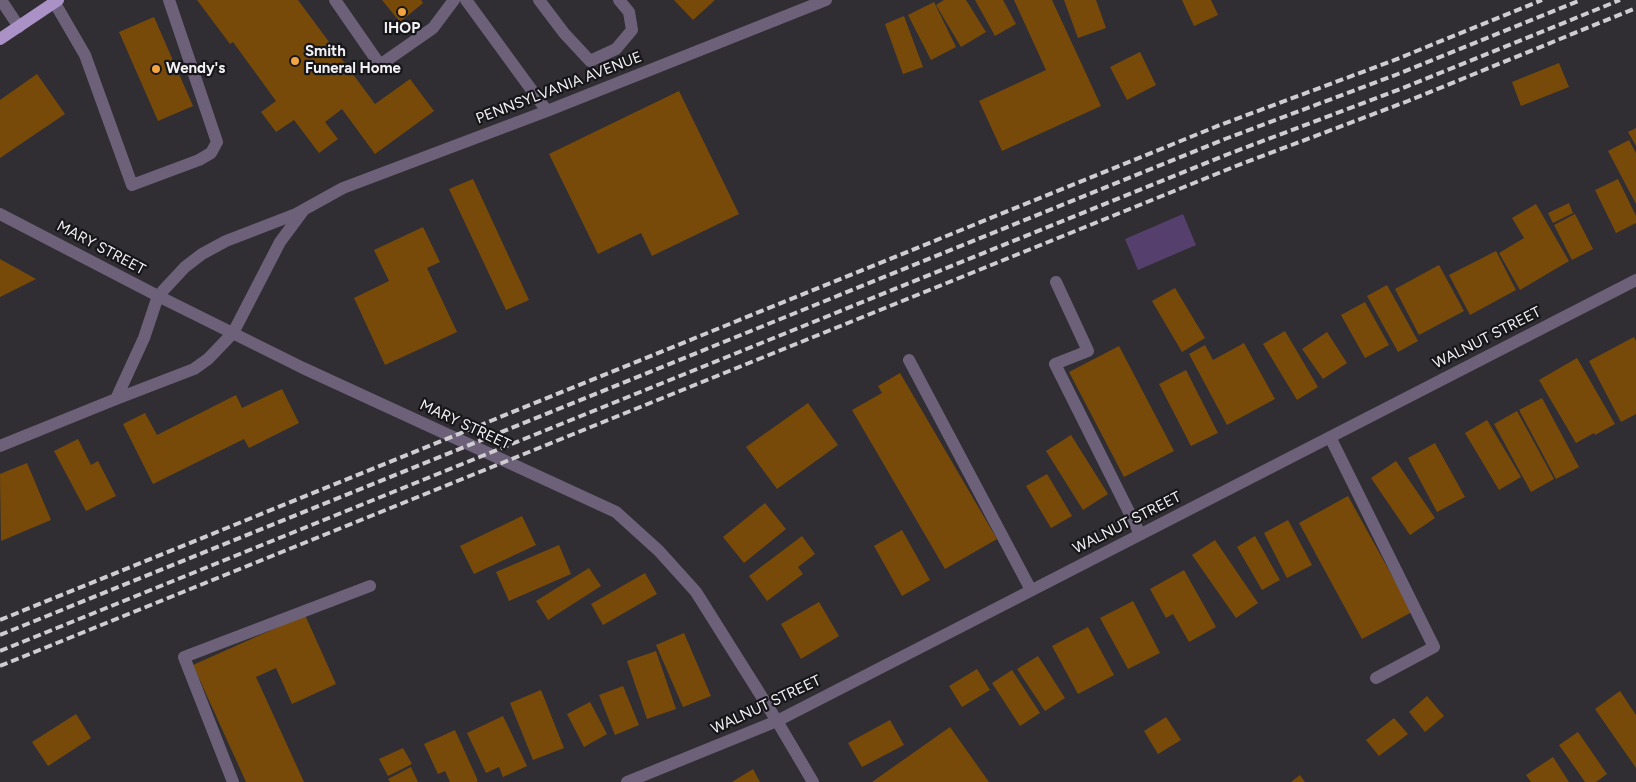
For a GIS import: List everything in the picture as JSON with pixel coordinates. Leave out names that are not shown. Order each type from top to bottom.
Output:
[{"type":"main road","points":[[0,39],[55,1]]},
{"type":"street","points":[[1,0],[19,27]]},
{"type":"street","points":[[55,1],[86,55],[132,185],[199,160],[211,153],[217,142],[169,0]]},
{"type":"street","points":[[335,0],[380,65],[434,28],[454,0]]},
{"type":"street","points":[[466,0],[547,111]]},
{"type":"street","points":[[539,0],[564,33],[590,61],[616,49],[632,30],[629,12],[619,0]]},
{"type":"street","name":"PENNSYLVANIA AVENUE","points":[[158,296],[185,267],[202,254],[226,241],[296,214],[344,188],[547,111],[819,1]]},
{"type":"street","name":"PENNSYLVANIA AVENUE","points":[[0,446],[116,398],[194,369],[208,359],[233,333],[280,242],[305,209]]},
{"type":"street","name":"MARY STREET","points":[[0,214],[158,296],[303,368],[616,512],[659,551],[696,592],[813,782]]},
{"type":"street","name":"WALNUT STREET","points":[[627,782],[777,721],[1636,280]]},
{"type":"street","points":[[1056,282],[1088,351],[1055,364],[1140,534]]},
{"type":"street","points":[[116,398],[144,338],[158,296]]},
{"type":"street","points":[[909,360],[1031,590]]},
{"type":"street","points":[[1330,437],[1434,647],[1376,678]]},
{"type":"street","points":[[233,782],[184,657],[370,586]]},
{"type":"shaded area","points":[[1183,214],[1196,245],[1138,270],[1125,239]]},
{"type":"building","name":"Smith Funeral Home","points":[[197,0],[298,0],[375,104],[410,79],[434,111],[375,154],[342,109],[325,122],[338,139],[319,153],[294,120],[276,132],[261,112],[276,101],[233,42],[230,44]]},
{"type":"building","name":"IHOP","points":[[382,0],[421,0],[423,3],[400,22]]},
{"type":"building","points":[[674,0],[715,0],[693,20]]},
{"type":"building","points":[[944,0],[966,0],[986,32],[961,47],[936,5]]},
{"type":"building","points":[[975,0],[1003,0],[1016,24],[995,36]]},
{"type":"building","points":[[1014,0],[1052,0],[1101,106],[1002,151],[979,101],[1046,70]]},
{"type":"building","points":[[1064,0],[1096,0],[1106,28],[1078,38]]},
{"type":"building","points":[[1182,0],[1211,0],[1218,15],[1194,26]]},
{"type":"building","points":[[934,2],[956,47],[931,60],[908,15]]},
{"type":"building","points":[[904,16],[923,67],[903,74],[885,24]]},
{"type":"building","name":"Wendy's","points":[[154,17],[193,106],[158,121],[119,32]]},
{"type":"building","points":[[1140,52],[1156,85],[1127,100],[1110,67]]},
{"type":"building","points":[[1559,63],[1569,87],[1521,106],[1512,82]]},
{"type":"building","points":[[37,74],[65,114],[0,158],[0,100]]},
{"type":"building","points":[[679,91],[739,214],[652,256],[641,233],[598,254],[549,154]]},
{"type":"building","points":[[1636,128],[1636,146],[1628,132]]},
{"type":"building","points":[[1629,140],[1636,153],[1636,204],[1608,151]]},
{"type":"building","points":[[473,179],[529,300],[506,310],[449,189]]},
{"type":"building","points":[[1618,179],[1636,216],[1636,223],[1616,233],[1595,190]]},
{"type":"building","points":[[1569,203],[1573,213],[1553,223],[1548,213]]},
{"type":"building","points":[[1536,204],[1569,261],[1520,290],[1499,253],[1524,238],[1512,218]]},
{"type":"building","points":[[1575,214],[1593,249],[1572,260],[1554,225]]},
{"type":"building","points":[[423,227],[440,262],[427,268],[457,332],[385,365],[354,298],[389,281],[374,250]]},
{"type":"building","points":[[1496,251],[1516,290],[1470,315],[1449,275]]},
{"type":"building","points":[[0,259],[36,279],[0,297]]},
{"type":"building","points":[[1439,265],[1464,311],[1419,335],[1395,289]]},
{"type":"building","points":[[1387,285],[1418,341],[1398,352],[1367,296]]},
{"type":"building","points":[[1175,288],[1205,338],[1182,352],[1152,301]]},
{"type":"building","points":[[1365,302],[1389,345],[1365,358],[1341,315]]},
{"type":"building","points":[[1285,331],[1318,387],[1297,400],[1263,344]]},
{"type":"building","points":[[1327,332],[1347,363],[1323,379],[1302,349]]},
{"type":"building","points":[[1634,337],[1636,341],[1636,414],[1621,422],[1589,361]]},
{"type":"building","points":[[1244,343],[1275,399],[1227,425],[1189,354],[1205,345],[1213,360]]},
{"type":"building","points":[[1119,346],[1174,451],[1124,477],[1069,372]]},
{"type":"building","points":[[1577,358],[1615,424],[1576,443],[1539,380]]},
{"type":"building","points":[[1186,370],[1218,433],[1191,446],[1159,384]]},
{"type":"building","points":[[900,373],[997,539],[945,569],[852,410],[882,393],[878,386]]},
{"type":"building","points":[[282,389],[299,423],[249,448],[244,439],[153,484],[123,424],[145,413],[157,435],[236,395],[242,408]]},
{"type":"building","points":[[1542,398],[1579,467],[1556,479],[1519,410]]},
{"type":"building","points":[[808,403],[838,445],[777,489],[746,447]]},
{"type":"building","points":[[1517,411],[1554,479],[1531,492],[1494,424]]},
{"type":"building","points":[[1487,420],[1521,477],[1499,490],[1465,433]]},
{"type":"building","points":[[1071,435],[1108,494],[1083,510],[1046,451]]},
{"type":"building","points":[[78,439],[91,465],[98,461],[116,496],[86,511],[54,451]]},
{"type":"building","points":[[1435,443],[1465,497],[1437,512],[1408,458]]},
{"type":"building","points":[[1396,461],[1435,518],[1410,535],[1371,478]]},
{"type":"building","points":[[27,463],[51,520],[1,541],[0,474]]},
{"type":"building","points":[[1047,474],[1072,516],[1051,528],[1026,486]]},
{"type":"building","points":[[1348,496],[1412,612],[1362,639],[1299,523]]},
{"type":"building","points":[[765,503],[786,529],[744,563],[723,537]]},
{"type":"building","points":[[522,516],[536,545],[474,574],[460,546]]},
{"type":"building","points":[[1288,520],[1312,565],[1287,578],[1264,533]]},
{"type":"building","points":[[902,530],[930,580],[902,596],[874,546]]},
{"type":"building","points":[[802,536],[815,554],[798,567],[803,574],[767,601],[749,576]]},
{"type":"building","points":[[1255,536],[1280,580],[1262,590],[1237,547]]},
{"type":"building","points":[[1215,540],[1258,603],[1236,618],[1192,555]]},
{"type":"building","points":[[559,545],[571,574],[509,601],[496,572]]},
{"type":"building","points":[[589,568],[601,586],[548,620],[536,601]]},
{"type":"building","points":[[1184,570],[1216,627],[1189,642],[1173,614],[1166,618],[1150,589]]},
{"type":"building","points":[[645,573],[657,594],[603,625],[591,604]]},
{"type":"building","points":[[1133,601],[1160,653],[1128,669],[1100,618]]},
{"type":"building","points":[[819,602],[839,636],[801,659],[781,624]]},
{"type":"building","points":[[305,615],[336,684],[292,704],[276,668],[256,677],[304,782],[246,782],[193,665]]},
{"type":"building","points":[[1088,627],[1114,675],[1078,694],[1052,646]]},
{"type":"building","points":[[684,633],[711,696],[683,707],[656,645]]},
{"type":"building","points":[[656,651],[676,709],[647,719],[627,661]]},
{"type":"building","points":[[1038,656],[1065,698],[1045,711],[1017,669]]},
{"type":"building","points":[[977,669],[990,690],[962,707],[949,686]]},
{"type":"building","points":[[1012,670],[1040,713],[1020,726],[992,683]]},
{"type":"building","points":[[623,686],[639,725],[615,735],[599,695]]},
{"type":"building","points":[[541,690],[564,748],[533,760],[510,703]]},
{"type":"building","points":[[1620,691],[1636,715],[1636,768],[1595,709]]},
{"type":"building","points":[[1427,696],[1444,716],[1425,732],[1409,712]]},
{"type":"building","points":[[590,702],[607,734],[584,747],[567,714]]},
{"type":"building","points":[[76,714],[91,738],[48,766],[32,742]]},
{"type":"building","points":[[503,716],[527,766],[503,777],[499,767],[486,773],[467,733]]},
{"type":"building","points":[[1166,717],[1181,740],[1158,754],[1144,731]]},
{"type":"building","points":[[1394,718],[1408,734],[1379,756],[1366,740]]},
{"type":"building","points":[[890,720],[904,745],[862,767],[848,743]]},
{"type":"building","points":[[950,727],[989,782],[872,782]]},
{"type":"building","points":[[455,730],[478,781],[476,782],[450,782],[445,771],[438,774],[424,744]]},
{"type":"building","points":[[1578,732],[1607,774],[1596,782],[1585,782],[1559,745]]},
{"type":"building","points":[[403,748],[412,764],[388,776],[379,759]]},
{"type":"building","points":[[1553,757],[1569,782],[1531,782],[1526,775]]},
{"type":"building","points":[[411,767],[418,782],[390,782],[388,779]]},
{"type":"building","points":[[753,769],[760,782],[732,782]]},
{"type":"building","points":[[1300,775],[1305,782],[1291,782]]},
{"type":"railway","points":[[0,620],[1220,125],[1392,61],[1542,0]]},
{"type":"railway","points":[[0,635],[1225,139],[1398,74],[1581,0]]},
{"type":"railway","points":[[0,651],[1231,153],[1403,88],[1620,0]]},
{"type":"railway","points":[[0,666],[1236,166],[1408,101],[1636,8]]},
{"type":"place","name":"IHOP","points":[[402,12]]},
{"type":"place","name":"Smith Funeral Home","points":[[295,61]]},
{"type":"place","name":"Wendy's","points":[[156,69]]}]
